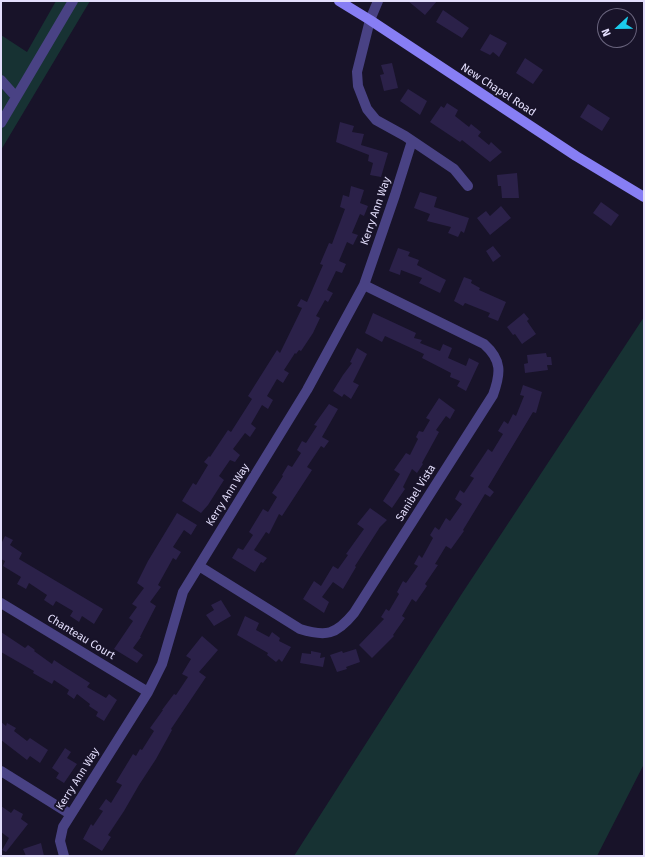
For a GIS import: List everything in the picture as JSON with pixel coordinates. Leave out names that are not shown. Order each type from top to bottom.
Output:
[{"type":"street","points":[[1,123],[73,1]]},
{"type":"street","name":"New Chapel Road","points":[[339,1],[576,156],[644,197]]},
{"type":"street","points":[[378,1],[370,20],[357,72],[358,86],[367,108],[376,120],[412,140],[454,169],[468,186]]},
{"type":"street","points":[[1,80],[16,97]]},
{"type":"street","name":"Kerry Ann Way","points":[[64,856],[60,841],[63,827],[148,692],[162,664],[183,592],[307,390],[364,285],[412,140]]},
{"type":"street","name":"Sanibel Vista","points":[[199,566],[300,629],[315,633],[326,633],[338,630],[354,613],[493,395],[499,372],[497,361],[492,351],[484,344],[364,285]]},
{"type":"street","name":"Chanteau Court","points":[[1,603],[148,692]]},
{"type":"street","points":[[1,771],[70,814]]},
{"type":"green space","points":[[56,1],[90,1],[1,150],[1,35],[27,52]]},
{"type":"green space","points":[[644,317],[644,764],[597,856],[294,856],[461,595]]},
{"type":"building","points":[[408,1],[437,1],[425,15]]},
{"type":"building","points":[[443,10],[469,28],[462,38],[436,22]]},
{"type":"building","points":[[490,34],[507,43],[499,57],[493,52],[490,55],[480,50]]},
{"type":"building","points":[[525,58],[543,70],[533,84],[516,73]]},
{"type":"building","points":[[392,63],[398,88],[384,91],[380,75],[384,74],[381,65]]},
{"type":"building","points":[[408,89],[427,101],[420,115],[400,101]]},
{"type":"building","points":[[447,103],[458,110],[455,116],[469,127],[471,124],[481,132],[478,136],[489,145],[491,142],[502,152],[490,162],[462,140],[460,142],[430,122],[441,106],[444,108]]},
{"type":"building","points":[[588,104],[610,118],[602,131],[580,117]]},
{"type":"building","points":[[340,122],[354,126],[352,132],[364,134],[361,145],[388,153],[381,177],[370,175],[373,163],[368,161],[369,155],[336,142]]},
{"type":"building","points":[[517,173],[519,198],[502,198],[501,186],[498,186],[497,175]]},
{"type":"building","points":[[351,186],[364,190],[360,203],[368,206],[364,216],[360,214],[352,233],[358,235],[353,245],[347,242],[339,261],[346,264],[342,273],[336,271],[327,290],[333,293],[328,302],[325,300],[316,316],[320,318],[313,333],[301,351],[299,350],[296,354],[295,353],[284,370],[289,373],[283,383],[277,379],[267,396],[273,400],[268,409],[262,405],[251,424],[256,428],[250,437],[245,433],[233,449],[240,455],[235,462],[230,460],[219,476],[224,480],[201,513],[182,501],[193,483],[196,485],[208,465],[204,462],[209,456],[210,457],[228,430],[231,432],[252,399],[248,396],[277,350],[280,353],[302,308],[297,306],[301,299],[307,302],[323,265],[320,264],[329,243],[332,244],[345,209],[340,207],[343,195],[349,197]]},
{"type":"building","points":[[420,192],[437,197],[434,207],[469,218],[464,233],[461,231],[458,237],[448,233],[451,227],[427,221],[430,214],[414,208]]},
{"type":"building","points":[[601,202],[619,215],[611,226],[593,213]]},
{"type":"building","points":[[501,206],[511,218],[490,235],[477,218],[486,211],[490,216]]},
{"type":"building","points":[[493,246],[501,256],[493,262],[486,251]]},
{"type":"building","points":[[398,248],[410,252],[408,256],[419,260],[417,265],[446,280],[440,293],[419,283],[422,278],[401,270],[400,275],[389,271]]},
{"type":"building","points":[[464,277],[472,280],[471,283],[480,288],[479,290],[506,302],[498,321],[488,317],[490,313],[465,303],[463,306],[454,301]]},
{"type":"building","points":[[373,313],[416,333],[414,338],[422,340],[420,343],[440,351],[443,344],[452,348],[448,358],[466,366],[469,358],[479,363],[466,391],[457,386],[460,381],[450,377],[451,373],[422,358],[424,354],[385,336],[382,342],[365,333]]},
{"type":"building","points":[[524,313],[529,319],[527,321],[536,334],[522,344],[515,334],[513,335],[507,327]]},
{"type":"building","points":[[357,348],[367,354],[353,382],[359,385],[351,399],[344,394],[342,397],[333,391],[352,363],[350,362]]},
{"type":"building","points":[[546,353],[547,357],[551,357],[552,365],[547,365],[548,370],[525,373],[524,364],[528,363],[527,355]]},
{"type":"building","points":[[523,385],[542,392],[536,413],[533,412],[488,487],[494,492],[490,497],[485,494],[463,530],[464,531],[451,549],[446,546],[435,564],[438,565],[425,584],[427,586],[416,602],[412,599],[402,616],[405,618],[393,635],[394,636],[372,658],[359,645],[384,619],[381,617],[386,609],[389,611],[399,594],[397,592],[403,581],[406,583],[418,566],[414,564],[419,555],[422,558],[433,538],[430,535],[435,527],[439,530],[446,518],[450,521],[462,504],[455,499],[460,490],[464,493],[474,478],[470,476],[488,449],[492,452],[503,434],[498,431],[504,421],[508,424],[513,414],[516,416],[524,396],[520,395]]},
{"type":"building","points":[[439,398],[455,410],[450,419],[446,416],[436,430],[439,432],[422,463],[423,464],[417,473],[412,469],[403,487],[405,489],[392,508],[383,501],[400,474],[394,470],[406,453],[410,455],[418,439],[416,437],[419,431],[423,432],[430,420],[426,418]]},
{"type":"building","points":[[329,404],[338,409],[322,437],[329,441],[324,448],[321,446],[307,467],[312,470],[282,516],[279,514],[269,534],[266,532],[254,550],[267,558],[263,563],[261,562],[255,572],[232,558],[238,548],[243,550],[253,535],[249,532],[263,509],[268,512],[277,497],[272,493],[283,476],[282,475],[288,465],[292,467],[301,453],[297,450],[302,441],[306,443],[317,426],[314,425]]},
{"type":"building","points":[[370,508],[387,520],[380,527],[355,566],[356,567],[343,589],[333,582],[322,597],[329,602],[324,613],[303,599],[314,581],[321,586],[333,566],[338,569],[348,555],[346,554],[364,529],[357,524]]},
{"type":"building","points":[[177,513],[197,525],[191,535],[184,530],[173,547],[181,552],[176,560],[173,558],[158,585],[161,587],[150,602],[156,606],[141,637],[133,648],[143,655],[137,663],[114,649],[133,621],[129,618],[137,607],[132,604],[144,588],[137,583],[148,561]]},
{"type":"building","points":[[5,536],[13,540],[10,545],[22,553],[19,559],[103,609],[94,624],[82,616],[79,622],[70,616],[73,611],[56,601],[53,606],[44,600],[47,595],[29,583],[26,589],[17,584],[21,577],[3,566],[5,561],[1,559],[1,544]]},
{"type":"building","points":[[221,600],[231,616],[214,626],[206,615],[214,610],[211,605]]},
{"type":"building","points":[[245,616],[259,623],[256,630],[269,637],[272,632],[280,638],[279,641],[291,647],[282,662],[279,659],[276,662],[267,655],[268,653],[237,635]]},
{"type":"building","points":[[1,632],[25,648],[28,645],[52,664],[54,660],[90,683],[87,687],[106,698],[109,694],[117,700],[104,721],[96,716],[98,712],[89,706],[90,704],[77,694],[74,699],[67,694],[69,690],[54,680],[52,684],[33,673],[34,671],[1,652]]},
{"type":"building","points":[[202,636],[218,650],[199,672],[206,677],[171,729],[172,730],[156,759],[108,835],[111,837],[102,851],[83,839],[91,824],[93,826],[103,811],[99,809],[106,799],[111,803],[122,785],[116,782],[133,754],[136,756],[140,749],[142,750],[154,731],[150,728],[188,677],[182,674],[191,659],[186,656]]},
{"type":"building","points":[[356,649],[360,662],[346,667],[347,669],[337,672],[330,655]]},
{"type":"building","points":[[311,651],[321,653],[320,658],[325,657],[323,667],[300,663],[302,653],[311,654]]},
{"type":"building","points":[[1,722],[6,726],[7,723],[16,728],[14,731],[27,741],[30,738],[48,750],[40,763],[30,756],[27,760],[1,740]]},
{"type":"building","points":[[65,748],[71,752],[67,758],[77,764],[64,783],[56,778],[59,773],[52,768]]},
{"type":"building","points":[[1,806],[11,813],[14,809],[23,814],[21,819],[28,824],[6,852],[2,850],[9,838],[1,832]]},
{"type":"building","points":[[41,843],[44,856],[26,856],[23,849]]}]
